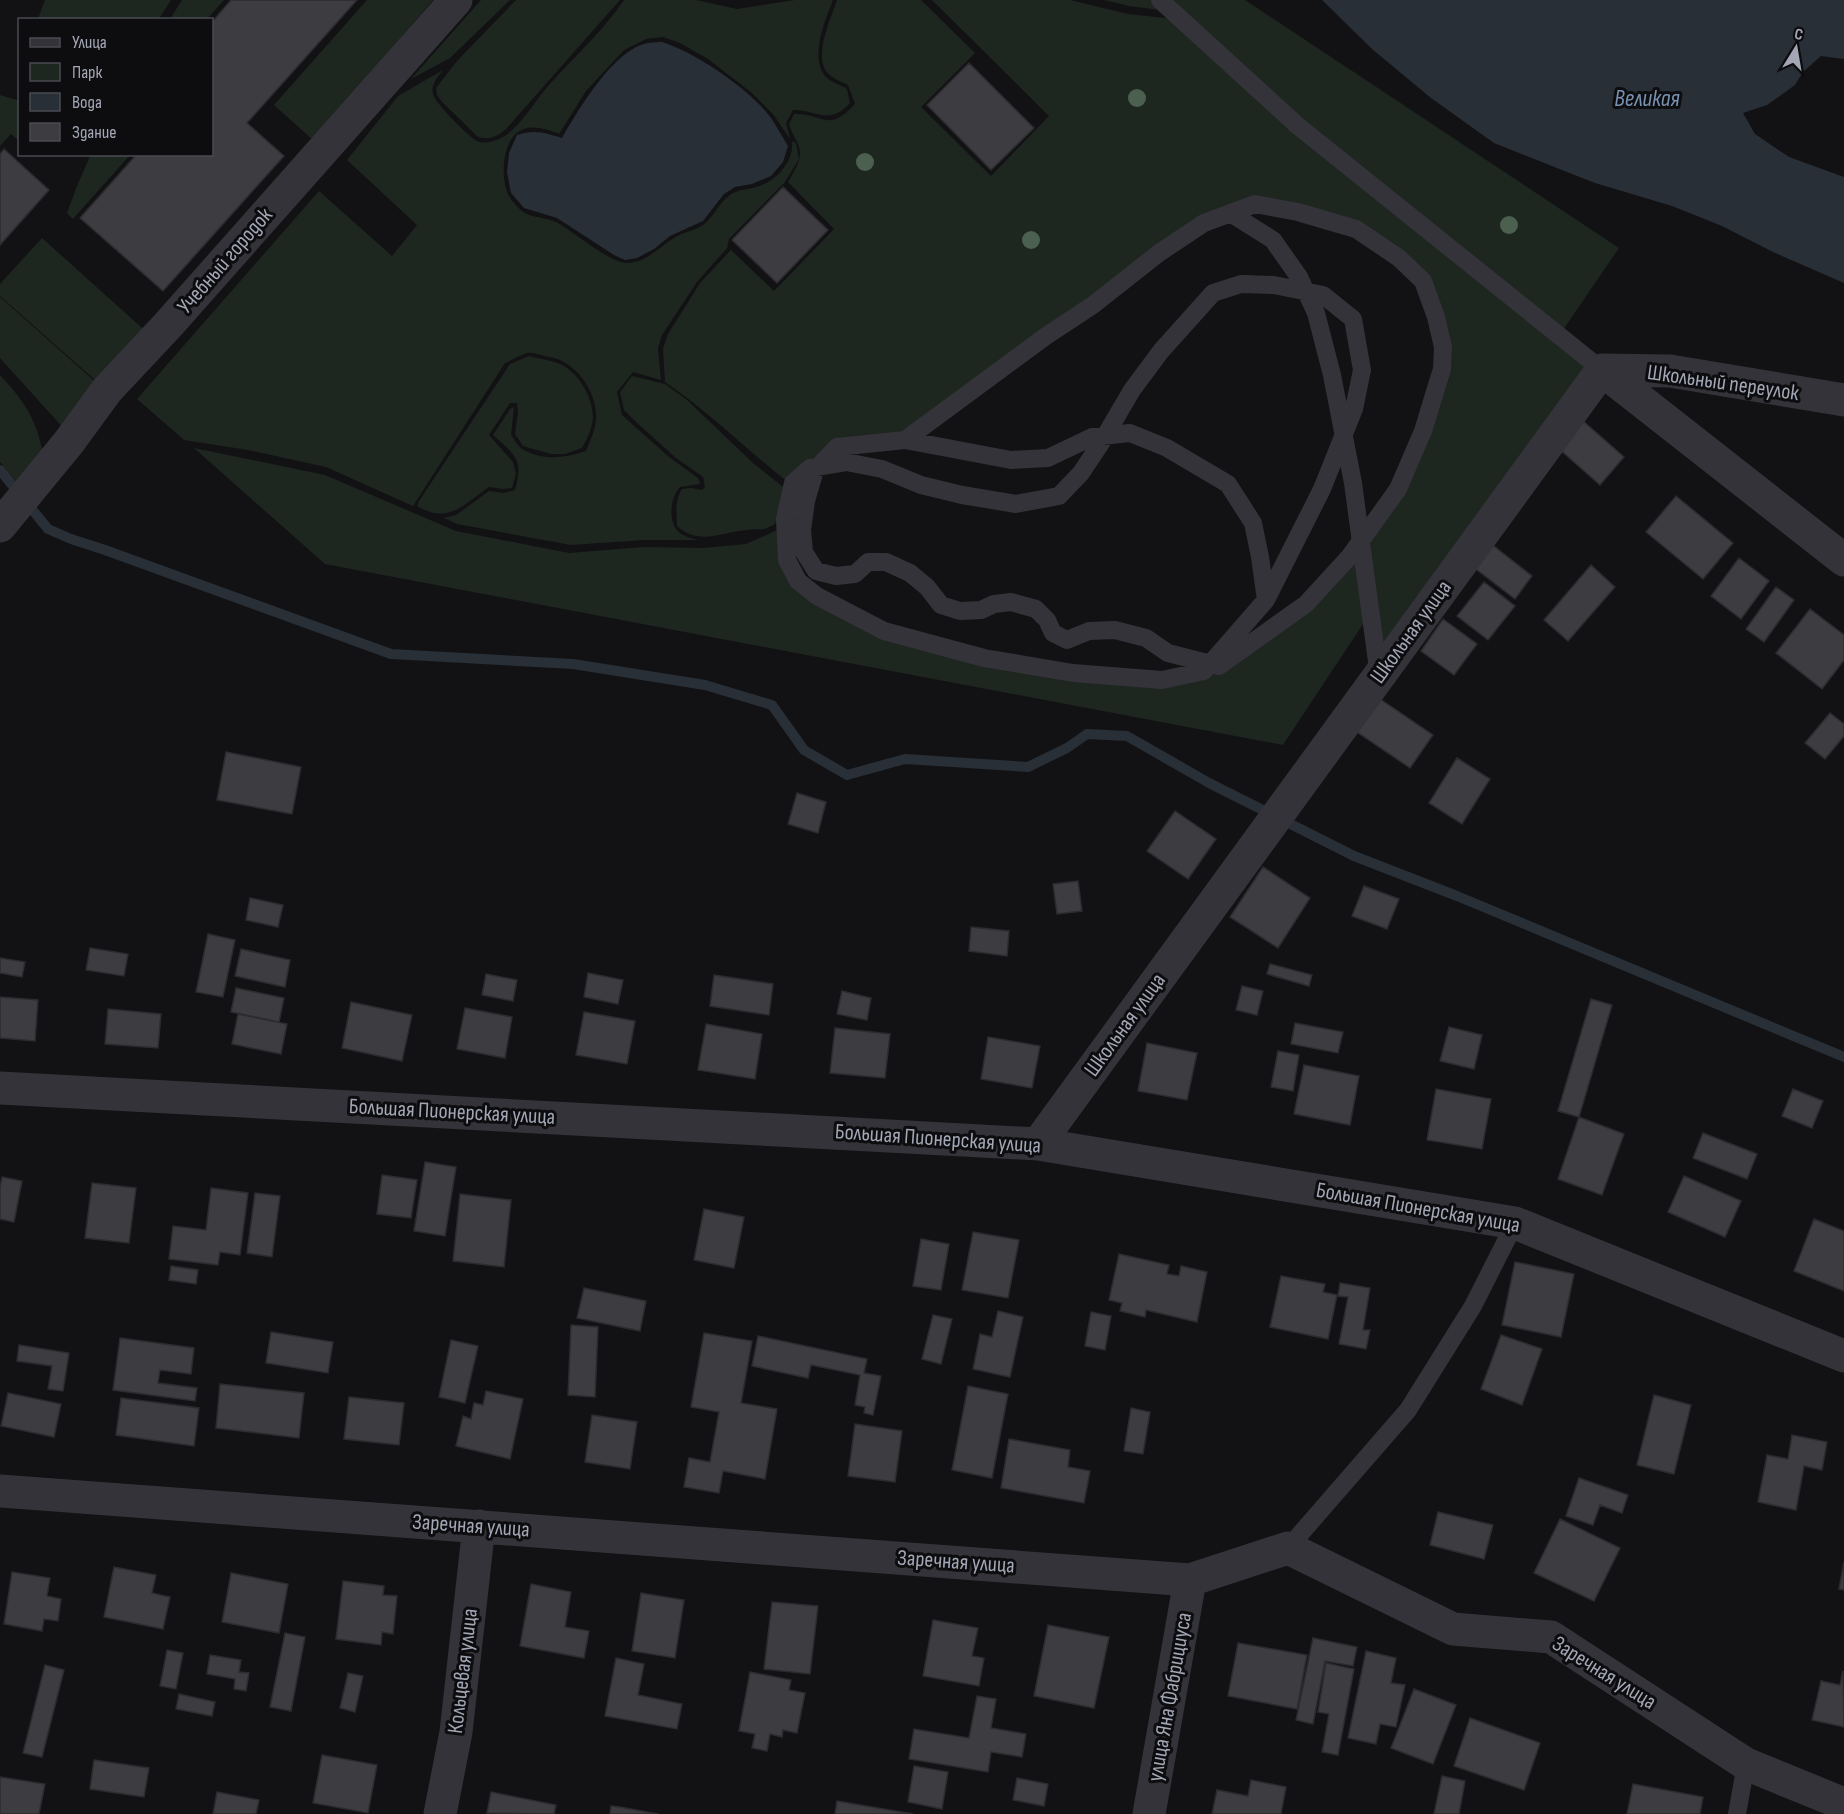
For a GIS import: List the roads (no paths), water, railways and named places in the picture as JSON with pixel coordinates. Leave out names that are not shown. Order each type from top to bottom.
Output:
[{"type":"street","name":"Учебный городок","points":[[0,526],[69,442],[107,390],[168,325],[456,0]]},
{"type":"street","name":"Школьный переулок","points":[[1602,370],[1670,372],[1844,400]]},
{"type":"street","points":[[1602,370],[1844,560]]},
{"type":"street","name":"Школьная улица","points":[[1038,1144],[1602,370]]},
{"type":"street","name":"Большая Пионерская улица","points":[[0,1088],[1038,1144],[1515,1223],[1844,1356]]},
{"type":"street","name":"Заречная улица","points":[[0,1491],[1190,1580],[1288,1548],[1453,1629],[1551,1637],[1746,1764],[1844,1804]]},
{"type":"street","name":"Кольцевая улица","points":[[440,1814],[456,1732],[479,1526]]},
{"type":"street","name":"улица Яна Фабрициуса","points":[[1149,1814],[1190,1580]]},
{"type":"lane","points":[[1160,0],[1298,126],[1602,370]]},
{"type":"lane","points":[[905,440],[1046,336],[1093,305],[1159,253],[1204,223],[1255,204],[1298,212],[1356,230],[1400,258],[1423,280],[1436,317],[1443,347],[1442,369],[1424,431],[1398,489],[1350,556],[1306,603],[1219,666],[1168,654],[1146,638],[1115,630],[1089,631],[1067,640],[1053,633],[1047,620],[1036,609],[1011,602],[994,604],[981,610],[960,611],[941,605],[927,587],[910,573],[886,562],[868,562],[855,574],[836,576],[816,571],[804,552],[802,530],[806,501],[815,470],[837,447],[905,440],[1011,460],[1048,458],[1092,437],[1130,433],[1167,448],[1228,484],[1253,523],[1266,600]]},
{"type":"lane","points":[[1230,213],[1273,240],[1299,277],[1319,323],[1344,434],[1379,676]]},
{"type":"lane","points":[[1241,284],[1274,285],[1323,295],[1353,319],[1362,370],[1354,409],[1344,434],[1322,489],[1266,600],[1204,671],[1162,680],[1073,673],[984,658],[884,631],[817,596],[798,581],[787,560],[785,519],[793,483],[810,468],[846,462],[882,469],[921,485],[1016,504],[1059,496],[1081,473],[1106,436],[1132,390],[1161,351],[1213,293],[1241,284]]},
{"type":"lane","points":[[1288,1548],[1408,1410],[1473,1306],[1515,1223]]},
{"type":"lane","points":[[1737,1814],[1746,1764]]},
{"type":"water","name":"Великая","points":[[1322,0],[1844,0],[1844,59],[1821,56],[1803,72],[1795,85],[1767,105],[1743,113],[1755,134],[1789,157],[1844,177],[1844,283],[1773,252],[1722,226],[1672,206],[1595,183],[1494,143],[1431,98],[1372,49]]},
{"type":"water","points":[[662,42],[706,63],[736,84],[762,107],[788,146],[783,162],[771,176],[752,184],[735,187],[724,194],[703,221],[670,236],[654,249],[637,258],[625,260],[557,218],[524,208],[511,193],[507,172],[509,153],[517,135],[523,133],[540,132],[562,138],[610,68],[635,48],[648,43]]},
{"type":"waterway","points":[[0,470],[48,529],[71,539],[391,654],[573,664],[705,685],[772,705],[804,750],[847,775],[905,759],[1028,767],[1067,748],[1087,734],[1127,736],[1209,783],[1354,856],[1457,896],[1844,1057]]}]
